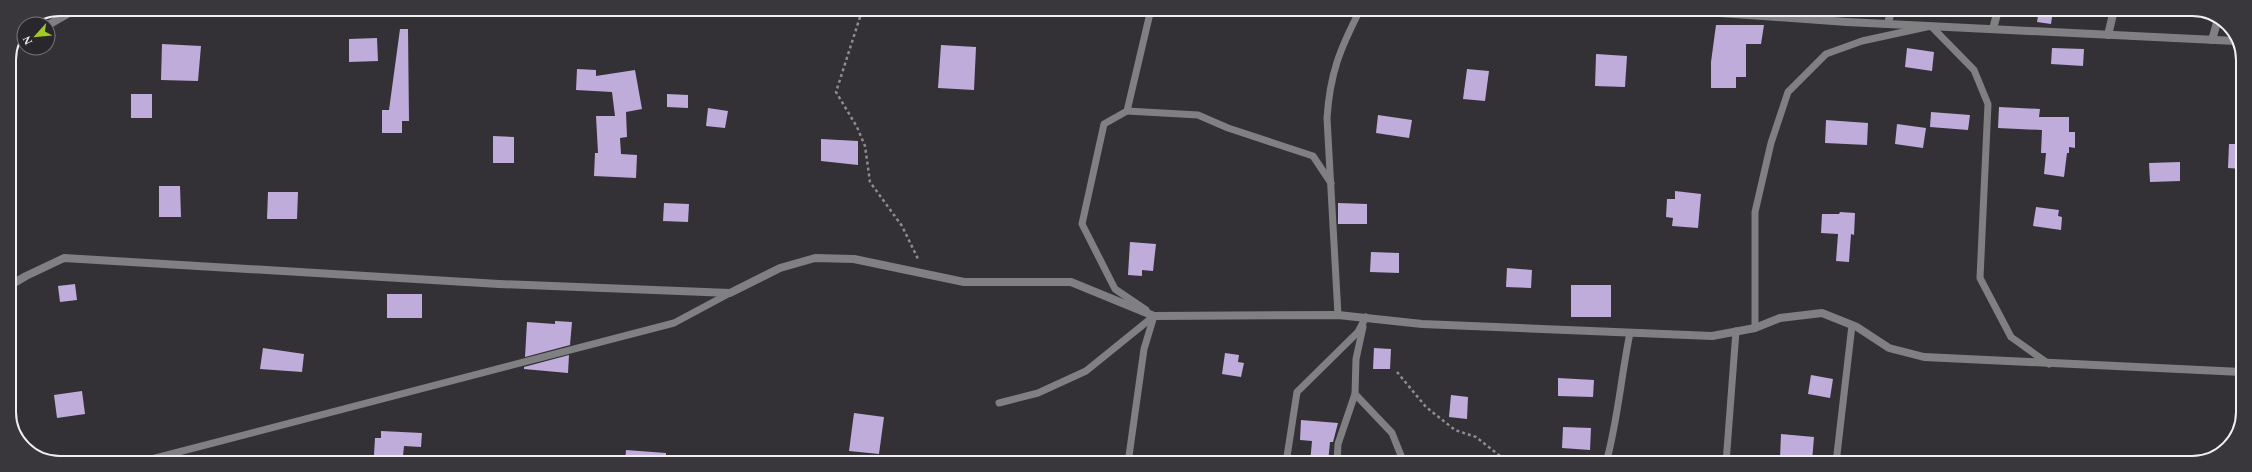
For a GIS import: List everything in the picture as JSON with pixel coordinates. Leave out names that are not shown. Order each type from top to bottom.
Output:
[{"type":"street","points":[[1803,16],[1888,24],[2232,41]]},
{"type":"street","points":[[1888,24],[1890,16]]},
{"type":"street","points":[[1993,29],[1996,16]]},
{"type":"street","points":[[2108,35],[2113,16]]},
{"type":"street","points":[[2212,40],[2217,24]]},
{"type":"street","points":[[16,282],[64,258],[491,283],[730,293],[780,268],[815,258],[854,258],[964,282],[1071,282],[1154,316],[1338,315],[1422,324],[1712,336],[1755,328],[1780,318],[1822,313],[1852,325],[1889,348],[1924,357],[2236,372]]},
{"type":"lane","points":[[1127,111],[1150,16]]},
{"type":"lane","points":[[1338,315],[1332,185],[1327,118],[1329,89],[1341,48],[1357,16]]},
{"type":"lane","points":[[1755,328],[1755,212],[1771,143],[1788,92],[1826,54],[1862,41],[1931,26],[1974,70],[1988,104],[1980,278],[2011,336],[2050,364]]},
{"type":"lane","points":[[1154,316],[1115,289],[1082,224],[1104,124],[1127,111],[1198,115],[1228,128],[1313,156],[1332,185]]},
{"type":"lane","points":[[163,456],[674,323],[730,293]]},
{"type":"lane","points":[[999,404],[1038,393],[1086,371],[1154,316]]},
{"type":"lane","points":[[1129,456],[1144,349],[1154,316]]},
{"type":"lane","points":[[1337,456],[1338,444],[1355,394],[1356,359],[1366,317]]},
{"type":"lane","points":[[1287,456],[1296,392],[1358,332],[1366,317]]},
{"type":"lane","points":[[1837,456],[1852,325]]},
{"type":"lane","points":[[1727,456],[1736,331]]},
{"type":"lane","points":[[1608,456],[1612,442],[1622,374],[1630,333]]},
{"type":"lane","points":[[1355,394],[1392,433],[1401,456]]},
{"type":"path","points":[[859,16],[860,17],[836,92],[860,133],[865,146],[870,182],[902,226],[925,274]]},
{"type":"path","points":[[1398,372],[1426,407],[1455,430],[1476,437],[1500,456]]},
{"type":"building","points":[[2038,16],[2052,16],[2051,24],[2037,22]]},
{"type":"building","points":[[1716,25],[1764,25],[1761,44],[1746,44],[1746,77],[1736,77],[1736,88],[1711,88],[1711,62]]},
{"type":"building","points":[[400,29],[408,29],[409,121],[402,121],[402,133],[382,133],[382,110],[389,110]]},
{"type":"building","points":[[377,38],[378,61],[349,62],[349,39]]},
{"type":"building","points":[[162,44],[201,46],[198,81],[161,80]]},
{"type":"building","points":[[941,45],[976,47],[974,90],[938,88]]},
{"type":"building","points":[[1907,48],[1934,52],[1932,71],[1905,67]]},
{"type":"building","points":[[2052,48],[2084,49],[2083,66],[2051,64]]},
{"type":"building","points":[[1596,54],[1627,56],[1625,87],[1595,86]]},
{"type":"building","points":[[577,69],[596,70],[596,76],[635,70],[642,109],[626,112],[627,137],[620,138],[621,154],[637,155],[636,178],[594,176],[595,153],[598,153],[596,116],[615,116],[612,92],[576,90]]},
{"type":"building","points":[[1467,69],[1489,71],[1485,101],[1463,99]]},
{"type":"building","points":[[131,94],[152,94],[152,118],[131,118]]},
{"type":"building","points":[[667,94],[688,95],[688,108],[667,107]]},
{"type":"building","points":[[1999,107],[2040,109],[2039,117],[2069,117],[2069,132],[2075,132],[2075,148],[2069,147],[2064,177],[2044,174],[2046,153],[2041,153],[2042,130],[1998,128]]},
{"type":"building","points":[[708,108],[728,111],[725,128],[706,126]]},
{"type":"building","points":[[1931,112],[1970,115],[1968,130],[1930,127]]},
{"type":"building","points":[[1378,115],[1412,120],[1409,138],[1376,133]]},
{"type":"building","points":[[1826,120],[1868,123],[1867,145],[1825,143]]},
{"type":"building","points":[[1897,124],[1926,128],[1923,148],[1895,144]]},
{"type":"building","points":[[493,136],[514,137],[514,163],[493,163]]},
{"type":"building","points":[[821,139],[858,141],[858,165],[821,161]]},
{"type":"building","points":[[2229,144],[2236,144],[2236,169],[2228,168]]},
{"type":"building","points":[[2180,162],[2180,181],[2150,182],[2149,163]]},
{"type":"building","points":[[159,186],[180,186],[181,217],[159,217]]},
{"type":"building","points":[[1675,191],[1701,194],[1698,228],[1672,226],[1673,218],[1666,217],[1667,199],[1675,199]]},
{"type":"building","points":[[268,192],[298,192],[297,219],[267,219]]},
{"type":"building","points":[[664,203],[689,204],[688,222],[663,221]]},
{"type":"building","points":[[1338,203],[1367,204],[1367,224],[1338,224]]},
{"type":"building","points":[[2036,207],[2059,210],[2058,216],[2062,217],[2061,230],[2033,226]]},
{"type":"building","points":[[1840,212],[1855,213],[1854,235],[1851,234],[1849,262],[1836,261],[1838,234],[1821,233],[1822,214],[1839,214]]},
{"type":"building","points":[[1130,242],[1156,244],[1153,271],[1142,270],[1142,276],[1128,275]]},
{"type":"building","points":[[1371,252],[1399,253],[1399,273],[1370,272]]},
{"type":"building","points":[[1507,268],[1532,270],[1531,288],[1506,287]]},
{"type":"building","points":[[75,284],[77,300],[60,302],[58,286]]},
{"type":"building","points":[[1571,285],[1611,285],[1611,317],[1571,317]]},
{"type":"building","points":[[387,294],[422,294],[422,318],[387,318]]},
{"type":"building","points":[[555,321],[572,322],[570,345],[525,357],[527,322],[555,324]]},
{"type":"building","points":[[263,348],[304,354],[302,372],[260,369]]},
{"type":"building","points":[[1374,348],[1391,349],[1390,369],[1373,369]]},
{"type":"building","points":[[1225,353],[1239,355],[1238,362],[1244,363],[1241,377],[1222,374]]},
{"type":"building","points":[[569,355],[568,373],[524,369],[524,367]]},
{"type":"building","points":[[1811,375],[1833,379],[1830,398],[1808,394]]},
{"type":"building","points":[[1558,378],[1594,380],[1593,397],[1558,396]]},
{"type":"building","points":[[82,391],[85,414],[57,418],[54,395]]},
{"type":"building","points":[[1451,395],[1468,397],[1467,419],[1449,417]]},
{"type":"building","points":[[854,413],[884,417],[879,454],[849,451]]},
{"type":"building","points":[[1301,420],[1338,423],[1333,442],[1330,442],[1329,456],[1311,456],[1312,441],[1300,440]]},
{"type":"building","points":[[1563,427],[1591,428],[1590,450],[1562,448]]},
{"type":"building","points":[[381,431],[422,433],[421,447],[404,446],[403,456],[374,455],[375,438],[381,438]]},
{"type":"building","points":[[1781,434],[1814,437],[1812,456],[1780,456]]},
{"type":"building","points":[[626,450],[666,453],[666,456],[626,456]]}]
